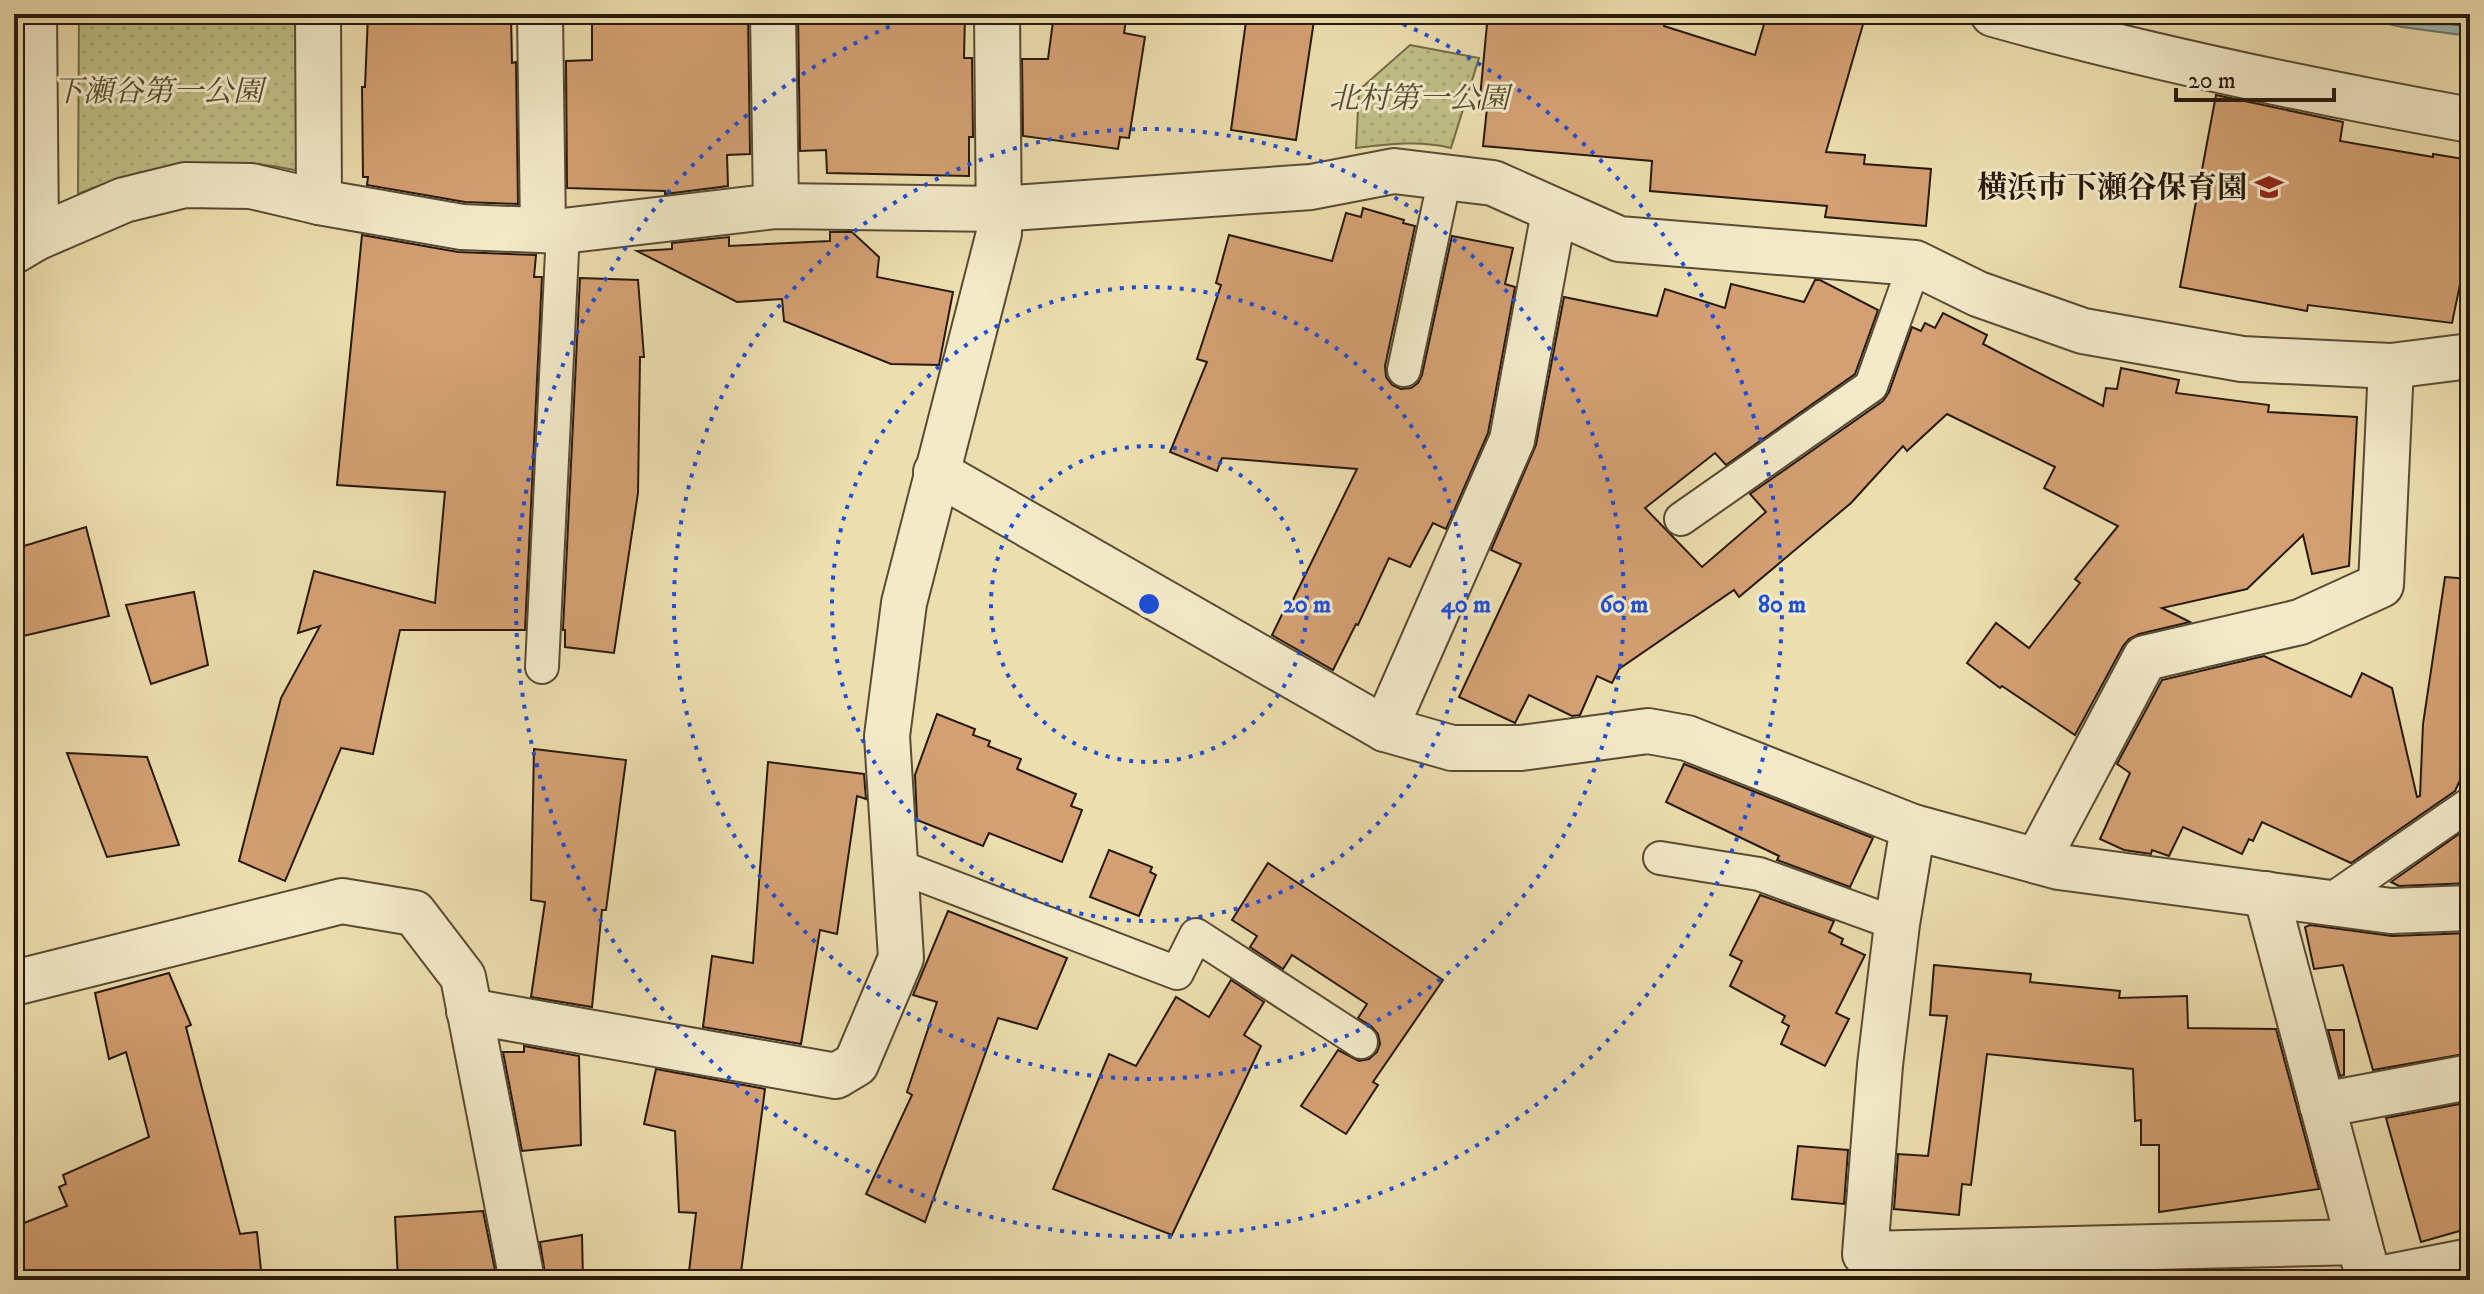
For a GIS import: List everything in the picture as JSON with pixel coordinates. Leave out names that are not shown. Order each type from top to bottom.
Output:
[{"type":"street","points":[[34,14],[25,245],[124,200],[185,185],[251,186],[319,202],[462,227],[553,230],[776,206],[999,209],[1311,187],[1394,171],[1493,183],[1619,239],[1915,263],[1978,294],[2083,331],[2242,359],[2391,366],[2470,356]]},
{"type":"street","points":[[318,14],[319,202]]},
{"type":"street","points":[[540,14],[553,230]]},
{"type":"street","points":[[773,14],[776,206]]},
{"type":"street","points":[[469,1011],[836,1076],[856,1064],[901,958],[887,736],[904,603],[999,233],[997,14]]},
{"type":"street","points":[[1993,14],[2048,30],[2308,91],[2470,120]]},
{"type":"street","points":[[1385,729],[1512,440],[1554,212]]},
{"type":"street","points":[[2037,861],[2145,658],[2300,622],[2381,585],[2391,366]]},
{"type":"street","points":[[936,472],[1385,729],[1452,748],[1521,748],[1648,731],[1687,738],[1913,827],[2059,867],[2391,911],[2470,908]]},
{"type":"street","points":[[1913,827],[1897,924],[1880,1065],[1865,1254],[2365,1266],[2266,894]]},
{"type":"street","points":[[14,983],[342,901],[414,913],[463,977],[522,1280]]},
{"type":"street","points":[[2322,1105],[2470,1077]]},
{"type":"lane","points":[[1404,370],[1445,177]]},
{"type":"lane","points":[[542,667],[553,230]]},
{"type":"lane","points":[[1681,519],[1871,386],[1915,263]]},
{"type":"lane","points":[[2328,902],[2470,804]]},
{"type":"lane","points":[[1660,858],[1759,874],[1897,924]]},
{"type":"lane","points":[[895,865],[1177,973],[1196,935],[1361,1042]]},
{"type":"lane","points":[[2365,1266],[2470,1255]]},
{"type":"green space","name":"下瀬谷第一公園","points":[[79,14],[305,14],[306,172],[257,164],[184,166],[119,179],[78,194]]},
{"type":"green space","name":"北村第一公園","points":[[1410,45],[1479,58],[1451,148],[1416,143],[1356,148],[1359,90]]},
{"type":"water","points":[[2340,14],[2470,14],[2470,36],[2402,27]]},
{"type":"building","points":[[368,14],[511,14],[512,63],[516,62],[518,204],[465,202],[367,185],[368,177],[363,177],[362,87],[365,87]]},
{"type":"building","points":[[592,14],[748,14],[750,154],[727,155],[728,186],[665,194],[665,191],[567,188],[566,61],[592,60]]},
{"type":"building","points":[[798,14],[965,14],[964,58],[972,58],[973,137],[969,137],[969,176],[827,173],[826,150],[800,151]]},
{"type":"building","points":[[1054,14],[1127,14],[1124,33],[1145,37],[1129,138],[1120,137],[1118,149],[1023,136],[1022,59],[1048,59]]},
{"type":"building","points":[[1247,14],[1315,14],[1296,140],[1231,130]]},
{"type":"building","points":[[1488,14],[1667,14],[1664,26],[1755,55],[1767,14],[1866,14],[1826,152],[1865,155],[1864,164],[1931,169],[1926,226],[1825,217],[1827,206],[1650,191],[1652,161],[1483,146],[1487,108],[1479,108]]},
{"type":"building","points":[[2216,95],[2343,122],[2340,141],[2470,160],[2470,203],[2462,250],[2467,251],[2452,323],[2308,305],[2307,311],[2180,287]]},
{"type":"building","points":[[1363,208],[1415,226],[1385,366],[1386,377],[1392,385],[1401,389],[1411,388],[1422,375],[1452,236],[1513,248],[1505,284],[1515,287],[1488,433],[1446,529],[1433,523],[1410,567],[1389,558],[1333,670],[1272,635],[1289,600],[1292,602],[1357,469],[1222,458],[1217,471],[1170,452],[1207,362],[1197,359],[1221,285],[1216,283],[1229,235],[1332,261],[1346,213],[1361,217]]},
{"type":"building","points":[[830,232],[852,232],[879,257],[877,277],[953,292],[939,365],[891,364],[784,321],[782,299],[737,302],[637,251],[672,249],[672,243],[729,237],[729,246],[830,241]]},
{"type":"building","points":[[362,235],[458,252],[536,255],[534,277],[542,277],[525,630],[400,630],[373,754],[341,748],[285,881],[239,861],[281,698],[320,626],[298,633],[314,571],[435,603],[445,492],[337,485]]},
{"type":"building","points":[[580,278],[638,280],[644,357],[640,357],[638,493],[614,653],[565,647],[563,630]]},
{"type":"building","points":[[1815,280],[1878,310],[1855,374],[1726,465],[1715,453],[1645,508],[1702,567],[1766,512],[1750,494],[1883,401],[1912,327],[1921,331],[1925,323],[1935,328],[1943,313],[1987,335],[1983,344],[2103,406],[2106,388],[2117,389],[2121,368],[2179,380],[2176,393],[2269,405],[2268,412],[2357,417],[2349,566],[2312,574],[2303,535],[2247,589],[2162,608],[2190,622],[2129,639],[2075,735],[2002,686],[2000,688],[1967,663],[1996,623],[2029,648],[2080,583],[2075,579],[2118,526],[2044,488],[2055,467],[1947,414],[1907,451],[1903,446],[1851,503],[1739,597],[1734,590],[1619,669],[1612,683],[1597,676],[1580,715],[1572,716],[1529,695],[1515,723],[1459,697],[1521,564],[1491,550],[1536,445],[1564,297],[1657,316],[1665,289],[1725,308],[1731,284],[1804,302]]},
{"type":"building","points":[[86,527],[109,616],[23,636],[14,613],[14,549]]},
{"type":"building","points":[[2445,577],[2470,579],[2470,759],[2455,791],[2351,863],[2262,822],[2253,841],[2249,839],[2242,854],[2183,827],[2169,856],[2152,850],[2151,854],[2124,850],[2100,839],[2130,773],[2117,764],[2162,680],[2264,656],[2351,697],[2362,673],[2392,688],[2417,797],[2420,796],[2423,724]]},
{"type":"building","points":[[194,592],[208,665],[151,684],[126,605]]},
{"type":"building","points":[[937,714],[975,729],[973,735],[990,741],[988,746],[1021,759],[1017,769],[1076,794],[1071,806],[1082,810],[1062,862],[989,833],[983,846],[917,820],[915,775]]},
{"type":"building","points":[[534,749],[626,760],[606,910],[602,910],[592,1007],[531,997],[545,902],[531,900]]},
{"type":"building","points":[[67,753],[147,757],[179,845],[107,857]]},
{"type":"building","points":[[768,762],[864,774],[866,799],[857,796],[837,934],[820,930],[801,1044],[703,1027],[712,956],[753,963]]},
{"type":"building","points":[[1684,764],[1873,838],[1850,887],[1777,860],[1779,856],[1666,802]]},
{"type":"building","points":[[2459,834],[2466,834],[2470,883],[2399,886],[2391,882]]},
{"type":"building","points":[[1109,850],[1152,867],[1150,872],[1156,875],[1139,916],[1090,897]]},
{"type":"building","points":[[1268,863],[1443,980],[1373,1082],[1378,1085],[1346,1134],[1301,1106],[1338,1050],[1359,1061],[1369,1059],[1380,1044],[1378,1034],[1358,1018],[1367,1004],[1292,955],[1283,969],[1250,947],[1257,936],[1232,920]]},
{"type":"building","points":[[1760,895],[1834,921],[1829,932],[1843,939],[1841,944],[1865,955],[1836,1013],[1849,1019],[1825,1066],[1781,1044],[1789,1026],[1782,1022],[1785,1016],[1730,986],[1742,961],[1730,955]]},
{"type":"building","points":[[948,911],[1067,958],[1037,1029],[998,1018],[925,1222],[866,1194],[912,1095],[907,1092],[937,1002],[913,995]]},
{"type":"building","points":[[2310,925],[2392,936],[2470,933],[2470,1053],[2373,1070],[2343,965],[2314,969],[2305,927]]},
{"type":"building","points":[[1934,965],[2031,974],[2030,982],[2120,991],[2119,998],[2187,996],[2188,1028],[2276,1029],[2319,1189],[2159,1212],[2159,1145],[2141,1145],[2141,1120],[2135,1121],[2133,1069],[1987,1054],[1971,1185],[1962,1184],[1959,1215],[1894,1209],[1898,1154],[1928,1156],[1947,1016],[1930,1015]]},
{"type":"building","points":[[169,973],[191,1025],[186,1027],[240,1234],[257,1232],[262,1280],[14,1280],[14,1227],[67,1206],[59,1187],[66,1184],[63,1175],[149,1137],[126,1052],[109,1059],[95,993]]},
{"type":"building","points":[[1231,980],[1264,1002],[1244,1035],[1261,1046],[1172,1235],[1053,1189],[1109,1054],[1136,1066],[1176,997],[1209,1017]]},
{"type":"building","points":[[2328,1030],[2344,1030],[2344,1075],[2340,1076]]},
{"type":"building","points":[[524,1046],[579,1056],[581,1145],[522,1151],[503,1052],[524,1052]]},
{"type":"building","points":[[656,1069],[765,1089],[740,1280],[688,1280],[696,1213],[679,1212],[675,1131],[644,1124]]},
{"type":"building","points":[[2470,1102],[2470,1228],[2421,1242],[2386,1118]]},
{"type":"building","points":[[1798,1146],[1848,1150],[1844,1204],[1792,1199]]},
{"type":"building","points":[[483,1211],[497,1280],[398,1280],[395,1217]]},
{"type":"building","points":[[582,1235],[583,1280],[546,1280],[540,1242]]},
{"type":"place","name":"横浜市下瀬谷保育園","points":[[2269,187]]}]
